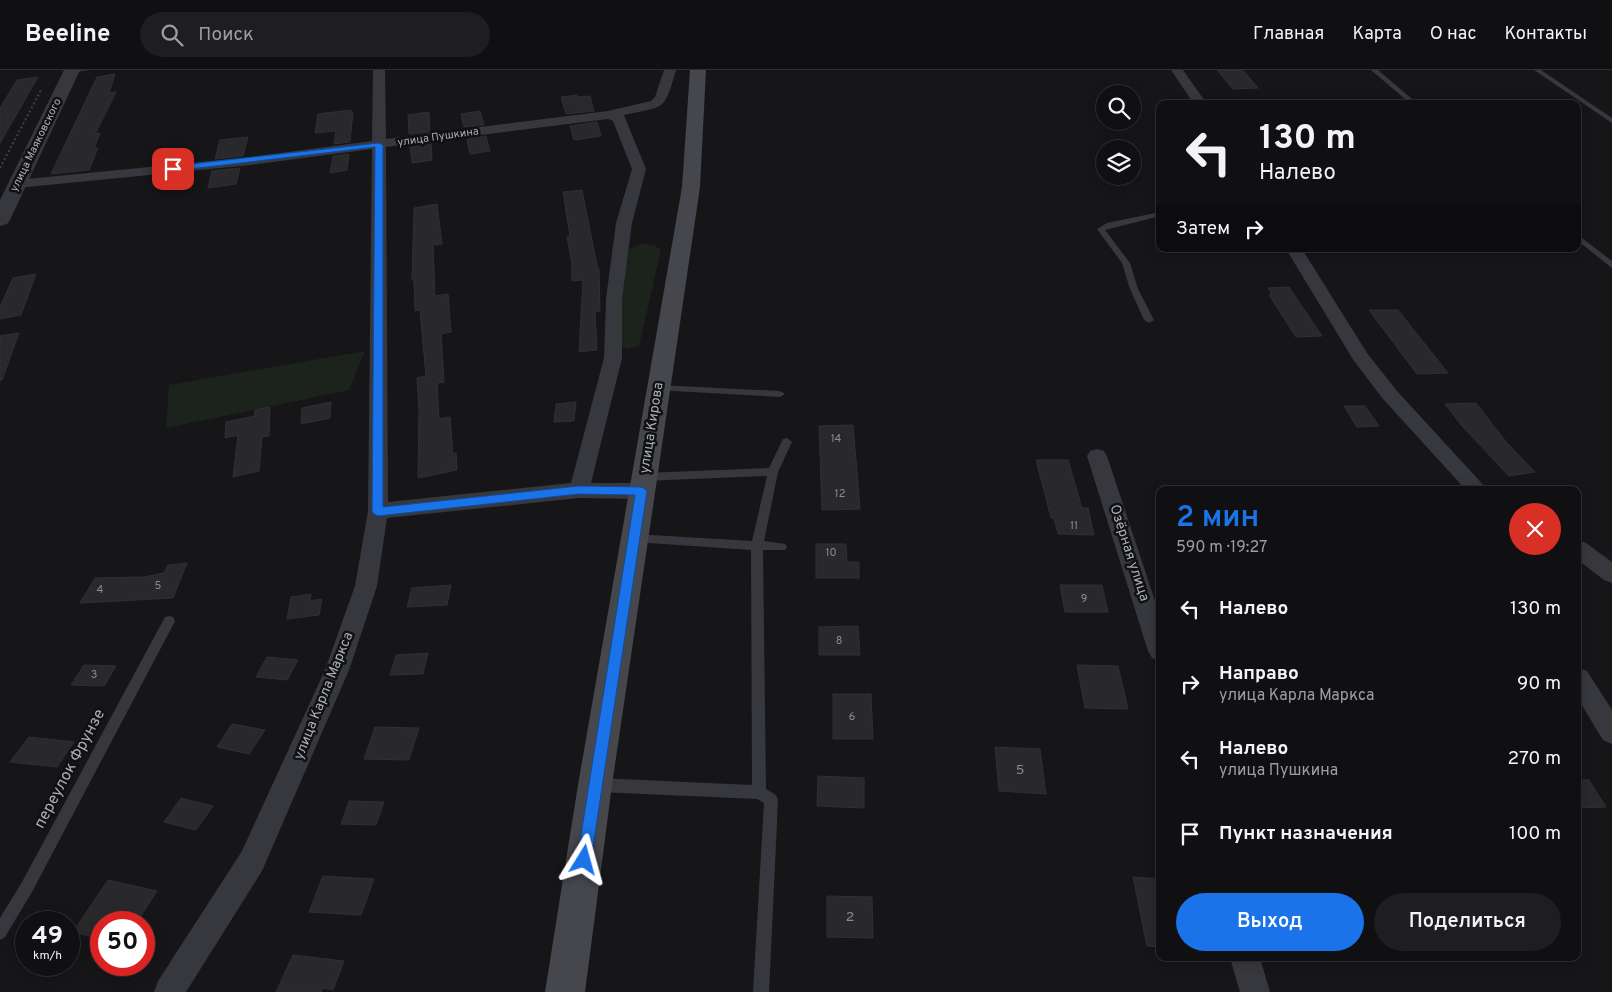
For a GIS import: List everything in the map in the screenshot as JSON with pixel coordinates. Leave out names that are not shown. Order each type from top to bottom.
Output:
[{"type":"main road","name":"улица Кирова","points":[[565,992],[595,785],[691,187],[698,70]]},
{"type":"street","name":"улица Карла Маркса","points":[[169,992],[252,861],[338,670],[366,586],[378,511],[379,70]]},
{"type":"street","name":"улица Пушкина","points":[[17,184],[252,161],[614,117],[655,104],[661,99],[670,70]]},
{"type":"street","points":[[1177,70],[1198,100]]},
{"type":"street","name":"улица Маяковского","points":[[0,220],[76,71]]},
{"type":"street","points":[[579,490],[613,358],[614,299],[624,223],[639,169],[614,117]]},
{"type":"street","points":[[1296,252],[1360,357],[1390,395],[1474,486]]},
{"type":"street","name":"Озёрная улица","points":[[1097,456],[1156,639]]},
{"type":"street","points":[[378,511],[643,484]]},
{"type":"street","points":[[1581,551],[1612,574]]},
{"type":"street","points":[[1581,684],[1612,732]]},
{"type":"street","points":[[1245,961],[1255,992]]},
{"type":"lane","points":[[1374,70],[1410,100]]},
{"type":"lane","points":[[1537,70],[1612,121]]},
{"type":"lane","points":[[1149,320],[1134,289],[1126,263],[1101,229],[1110,225],[1156,215]]},
{"type":"lane","points":[[1581,239],[1612,265]]},
{"type":"lane","points":[[658,388],[780,394]]},
{"type":"lane","points":[[759,792],[756,546],[773,472],[787,442]]},
{"type":"lane","points":[[643,484],[773,472]]},
{"type":"lane","points":[[634,538],[781,547]]},
{"type":"lane","name":"переулок Фрунзе","points":[[0,932],[27,887],[169,621]]},
{"type":"lane","points":[[595,785],[759,792],[771,800],[761,992]]},
{"type":"path","points":[[0,168],[43,88]]},
{"type":"shaded area","points":[[641,244],[654,245],[661,250],[639,346],[628,349],[620,346],[621,299],[629,249]]},
{"type":"shaded area","points":[[365,351],[349,390],[166,428],[169,385]]},
{"type":"building","points":[[1217,70],[1243,70],[1258,88],[1233,89]]},
{"type":"building","points":[[115,74],[109,93],[116,92],[95,134],[100,133],[94,149],[98,148],[89,170],[51,174],[97,77]]},
{"type":"building","points":[[38,77],[0,143],[0,108],[17,80]]},
{"type":"building","points":[[577,95],[577,97],[590,96],[594,111],[566,114],[561,97]]},
{"type":"building","points":[[351,110],[351,113],[353,112],[350,142],[334,144],[336,131],[315,133],[318,114]]},
{"type":"building","points":[[480,111],[484,125],[464,127],[461,114]]},
{"type":"building","points":[[429,112],[430,132],[409,134],[408,115]]},
{"type":"building","points":[[597,122],[601,136],[574,140],[570,126]]},
{"type":"building","points":[[486,136],[490,151],[470,154],[467,139]]},
{"type":"building","points":[[248,137],[243,156],[215,159],[220,140]]},
{"type":"building","points":[[431,143],[432,160],[412,163],[410,146]]},
{"type":"building","points":[[349,154],[347,170],[330,173],[333,156]]},
{"type":"building","points":[[240,168],[236,184],[208,188],[212,171]]},
{"type":"building","points":[[582,190],[599,269],[600,311],[595,311],[597,350],[579,352],[583,280],[572,281],[572,264],[567,237],[570,236],[563,192]]},
{"type":"building","points":[[437,204],[442,244],[433,245],[435,296],[448,294],[451,332],[441,334],[444,382],[437,383],[439,419],[450,417],[453,454],[456,453],[457,470],[418,478],[419,409],[417,378],[426,376],[420,310],[415,311],[414,280],[412,280],[414,208]]},
{"type":"building","points":[[36,274],[21,315],[0,319],[0,307],[13,278]]},
{"type":"building","points":[[1289,287],[1322,336],[1296,337],[1269,295],[1272,294],[1268,288]]},
{"type":"building","points":[[1369,310],[1398,310],[1448,373],[1417,374]]},
{"type":"building","points":[[19,333],[2,380],[0,380],[0,336]]},
{"type":"building","points":[[331,402],[330,418],[301,424],[302,408]]},
{"type":"building","points":[[576,402],[574,421],[554,422],[556,404]]},
{"type":"building","points":[[1476,403],[1507,443],[1535,472],[1509,476],[1462,426],[1445,404]]},
{"type":"building","points":[[1344,406],[1365,406],[1379,426],[1357,427]]},
{"type":"building","points":[[270,407],[269,436],[262,437],[259,471],[233,477],[238,435],[225,438],[226,422],[255,416],[255,410]]},
{"type":"building","points":[[853,425],[860,509],[822,510],[819,426]]},
{"type":"building","points":[[1036,460],[1068,460],[1082,508],[1088,508],[1094,535],[1058,534],[1054,518],[1051,518]]},
{"type":"building","points":[[816,544],[846,544],[847,562],[859,562],[859,578],[816,578]]},
{"type":"building","points":[[187,563],[173,598],[80,603],[95,578],[144,577],[164,573],[168,565]]},
{"type":"building","points":[[451,585],[447,605],[407,607],[412,588]]},
{"type":"building","points":[[1060,585],[1102,585],[1108,612],[1065,612]]},
{"type":"building","points":[[311,594],[310,601],[322,599],[319,615],[287,619],[291,597]]},
{"type":"building","points":[[858,626],[860,655],[819,655],[819,627]]},
{"type":"building","points":[[428,653],[423,674],[390,675],[396,655]]},
{"type":"building","points":[[267,657],[298,660],[287,680],[256,677]]},
{"type":"building","points":[[84,665],[116,666],[104,686],[71,685]]},
{"type":"building","points":[[1077,665],[1118,666],[1128,709],[1085,708]]},
{"type":"building","points":[[833,694],[871,694],[873,739],[833,739]]},
{"type":"building","points":[[232,724],[265,730],[249,754],[217,747]]},
{"type":"building","points":[[375,727],[419,728],[409,760],[364,759]]},
{"type":"building","points":[[29,737],[74,742],[57,767],[10,762]]},
{"type":"building","points":[[995,747],[1040,749],[1046,794],[999,791]]},
{"type":"building","points":[[818,776],[864,778],[864,808],[817,806]]},
{"type":"building","points":[[1581,780],[1589,780],[1606,807],[1581,808]]},
{"type":"building","points":[[181,798],[213,806],[196,830],[164,822]]},
{"type":"building","points":[[349,801],[384,802],[376,825],[341,824]]},
{"type":"building","points":[[323,876],[374,879],[361,915],[309,912]]},
{"type":"building","points":[[1133,877],[1156,879],[1156,947],[1147,946]]},
{"type":"building","points":[[108,880],[157,891],[144,911],[90,911],[90,936],[80,934],[80,922]]},
{"type":"building","points":[[827,896],[872,897],[873,938],[827,937]]},
{"type":"building","points":[[293,955],[344,961],[333,990],[322,988],[321,992],[276,992]]},
{"type":"route","points":[[173,169],[379,145],[378,511],[579,490],[642,491],[584,860]]}]
